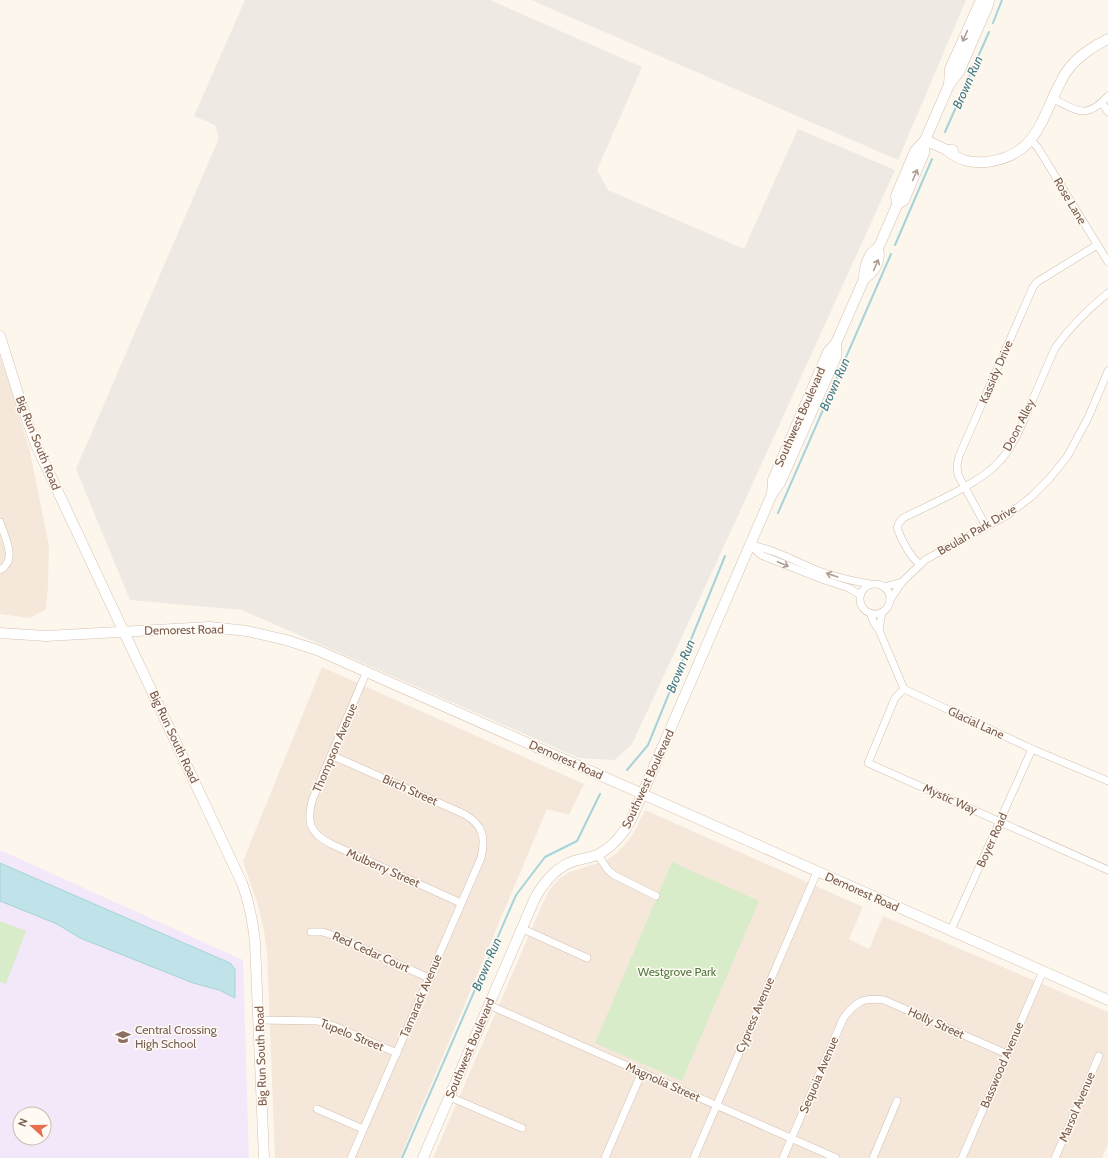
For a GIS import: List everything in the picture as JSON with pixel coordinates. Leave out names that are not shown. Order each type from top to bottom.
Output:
[{"type":"street","name":"Southwest Boulevard","points":[[949,85],[950,69],[980,0]]},
{"type":"street","name":"Southwest Boulevard","points":[[423,1158],[522,929],[536,898],[548,878],[573,862],[598,854],[612,844],[622,834],[631,820],[772,494],[773,480],[828,352],[836,343],[864,279],[864,270],[871,253],[878,248],[897,205],[896,196],[915,151],[925,140],[949,85],[959,72],[989,0]]},
{"type":"street","points":[[925,140],[947,150],[956,150],[985,162],[1000,160],[1015,154],[1032,140],[1067,71],[1078,59],[1108,39]]},
{"type":"street","points":[[1060,85],[1066,82],[1085,61],[1108,46]]},
{"type":"street","points":[[1053,99],[1081,112],[1087,112],[1102,103],[1108,96]]},
{"type":"street","points":[[1102,103],[1108,112]]},
{"type":"street","name":"Rose Lane","points":[[1032,140],[1108,262]]},
{"type":"street","name":"Kassidy Drive","points":[[986,526],[958,475],[957,466],[959,456],[1033,287],[1037,282],[1097,245]]},
{"type":"street","name":"Doon Alley","points":[[920,565],[914,560],[899,534],[897,528],[899,523],[903,518],[986,474],[994,466],[1011,447],[1055,348],[1062,338],[1092,306],[1108,293]]},
{"type":"street","name":"Big Run South Road","points":[[0,336],[32,435],[242,882],[250,907],[254,928],[260,1020],[264,1158]]},
{"type":"street","name":"Beulah Park Drive","points":[[890,600],[902,582],[926,560],[1006,516],[1031,497],[1049,479],[1067,457],[1088,418],[1108,371]]},
{"type":"street","points":[[0,522],[10,555],[9,562],[0,570]]},
{"type":"street","points":[[750,545],[764,547],[841,578],[870,584],[879,584],[884,587],[890,600],[886,609],[882,612],[870,612],[864,609],[861,605],[860,595],[865,587],[870,584]]},
{"type":"street","points":[[750,545],[761,555],[824,580],[849,588],[860,595]]},
{"type":"street","name":"Beulah Park Drive","points":[[884,587],[902,582]]},
{"type":"street","points":[[870,612],[904,689]]},
{"type":"street","points":[[879,630],[882,612]]},
{"type":"street","name":"Demorest Road","points":[[0,633],[46,636],[210,627],[247,631],[286,640],[317,650],[1108,1000]]},
{"type":"street","name":"Thompson Avenue","points":[[310,824],[309,811],[366,672]]},
{"type":"street","name":"Glacial Lane","points":[[904,689],[1032,749],[1108,781]]},
{"type":"street","name":"Mystic Way","points":[[904,689],[895,698],[868,763],[1108,870]]},
{"type":"street","name":"Boyer Road","points":[[951,930],[1032,749]]},
{"type":"street","name":"Birch Street","points":[[332,755],[464,814],[476,822],[482,832]]},
{"type":"street","name":"Mulberry Street","points":[[310,824],[318,837],[331,844],[461,903]]},
{"type":"street","name":"Tamarack Avenue","points":[[351,1158],[481,858],[483,844],[482,832]]},
{"type":"street","points":[[598,854],[608,870],[614,875],[656,896]]},
{"type":"street","name":"Cypress Avenue","points":[[694,1158],[817,872]]},
{"type":"street","points":[[522,929],[587,958]]},
{"type":"street","name":"Red Cedar Court","points":[[311,932],[323,932],[335,936],[429,978]]},
{"type":"street","name":"Basswood Avenue","points":[[962,1158],[1043,972]]},
{"type":"street","name":"Holly Street","points":[[863,1000],[873,998],[884,1000],[1007,1054]]},
{"type":"street","name":"Sequoia Avenue","points":[[783,1158],[843,1019],[851,1007],[863,1000]]},
{"type":"street","name":"Magnolia Street","points":[[489,1005],[836,1158]]},
{"type":"street","name":"Tupelo Street","points":[[260,1020],[304,1020],[322,1022],[396,1053]]},
{"type":"street","name":"Marsol Avenue","points":[[1055,1158],[1099,1056]]},
{"type":"street","points":[[605,1158],[642,1072]]},
{"type":"street","points":[[450,1097],[522,1128]]},
{"type":"street","points":[[873,1158],[897,1101]]},
{"type":"street","points":[[317,1110],[363,1129]]},
{"type":"shaded area","points":[[245,0],[490,0],[642,67],[597,170],[608,190],[744,249],[798,129],[895,170],[737,518],[632,744],[615,760],[579,758],[242,610],[130,600],[76,469],[219,138],[215,125],[194,116]]},
{"type":"shaded area","points":[[531,0],[966,0],[898,160]]},
{"type":"shaded area","points":[[0,356],[29,447],[49,546],[46,609],[30,618],[0,614]]},
{"type":"shaded area","points":[[322,667],[584,784],[569,815],[547,809],[400,1158],[275,1158],[267,953],[258,905],[243,861]]},
{"type":"shaded area","points":[[645,810],[863,907],[849,939],[869,949],[883,916],[1108,1012],[1108,1144],[1102,1158],[433,1158],[550,889],[560,878],[570,872],[607,860],[618,852],[632,836]]},
{"type":"shaded area","name":"Central Crossing High School","points":[[0,850],[243,960],[249,1158],[0,1158]]},
{"type":"green space","name":"Westgrove Park","points":[[672,862],[759,901],[682,1081],[595,1043]]},
{"type":"green space","points":[[0,921],[26,931],[6,984],[0,982]]},
{"type":"water","points":[[0,863],[230,963],[235,969],[235,998],[219,990],[193,983],[80,938],[57,924],[0,901]]},
{"type":"waterway","name":"Brown Run","points":[[993,23],[1002,0]]},
{"type":"waterway","name":"Brown Run","points":[[945,132],[989,32]]},
{"type":"waterway","name":"Brown Run","points":[[895,245],[932,159]]},
{"type":"waterway","name":"Brown Run","points":[[778,513],[891,254]]},
{"type":"waterway","name":"Brown Run","points":[[627,770],[648,745],[725,556]]},
{"type":"waterway","name":"Brown Run","points":[[402,1158],[516,895],[545,857],[577,841],[600,794]]},
{"type":"place","name":"Central Crossing High School","points":[[123,1037]]}]
